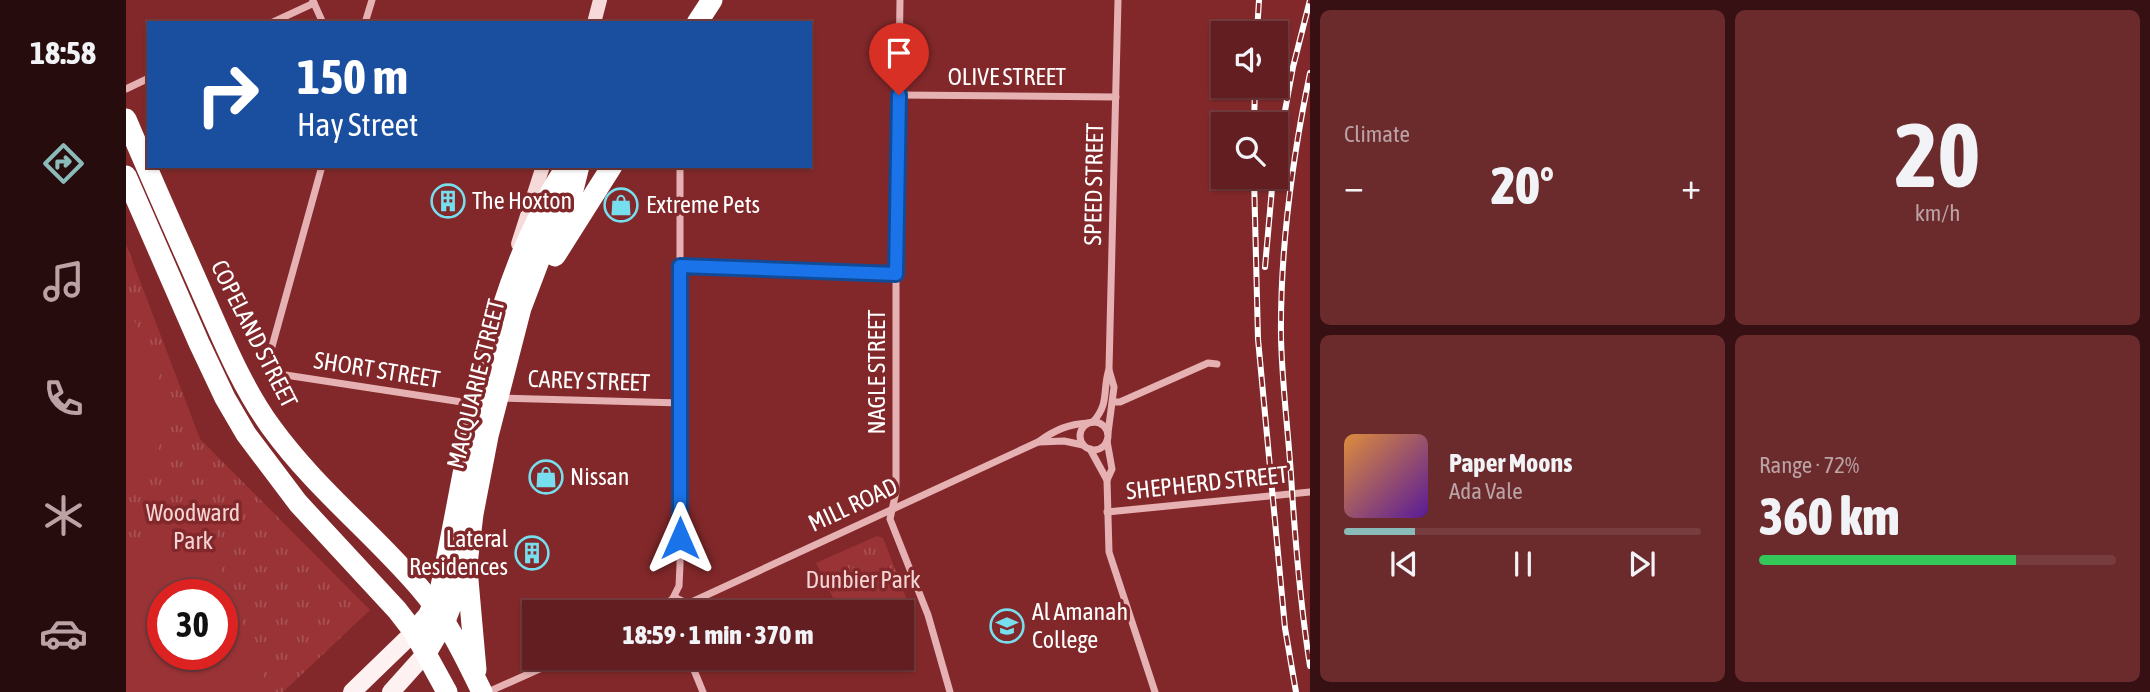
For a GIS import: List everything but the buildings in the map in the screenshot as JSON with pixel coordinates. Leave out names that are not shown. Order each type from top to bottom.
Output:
[{"type":"highway","points":[[698,21],[712,0]]},
{"type":"highway","name":"COPELAND STREET","points":[[126,119],[147,167]]},
{"type":"highway","name":"COPELAND STREET","points":[[148,168],[227,349],[269,425],[304,471],[391,557],[439,613],[482,688]]},
{"type":"highway","points":[[512,276],[553,187],[567,168]]},
{"type":"highway","name":"MACQUARIE STREET","points":[[439,613],[467,564],[487,401],[536,265],[571,198],[578,168]]},
{"type":"highway","points":[[516,324],[532,290],[611,168]]},
{"type":"highway","name":"COPELAND STREET","points":[[126,176],[199,343],[225,398],[246,434],[298,503],[378,587],[414,632],[447,692]]},
{"type":"highway","name":"MACQUARIE STREET","points":[[439,613],[440,591],[451,540],[487,401],[512,276]]},
{"type":"highway","points":[[391,557],[406,565],[427,568],[441,559],[451,540]]},
{"type":"highway","points":[[467,564],[482,688]]},
{"type":"highway","points":[[414,632],[439,613]]},
{"type":"highway","points":[[426,653],[439,613]]},
{"type":"main road","points":[[352,692],[414,632]]},
{"type":"main road","points":[[391,692],[426,653]]},
{"type":"street","points":[[366,21],[372,0]]},
{"type":"street","points":[[595,21],[600,0]]},
{"type":"street","name":"NAGLE STREET","points":[[900,0],[896,492],[890,519],[928,615],[950,692]]},
{"type":"street","name":"SPEED STREET","points":[[1107,480],[1086,447],[1081,433],[1105,405],[1105,382],[1109,369],[1118,0]]},
{"type":"street","points":[[275,21],[313,1],[322,21]]},
{"type":"street","points":[[126,89],[147,79]]},
{"type":"street","name":"OLIVE STREET","points":[[899,95],[1115,97]]},
{"type":"street","name":"SHORT STREET","points":[[321,168],[268,361],[271,371],[487,401]]},
{"type":"street","name":"MACQUARIE STREET","points":[[512,276],[520,235],[542,168]]},
{"type":"street","points":[[680,168],[680,565],[679,586],[673,598],[681,600]]},
{"type":"street","points":[[680,266],[896,274]]},
{"type":"street","points":[[1114,402],[1120,402],[1208,363],[1217,365]]},
{"type":"street","name":"SPEED STREET","points":[[1109,369],[1114,387],[1108,437],[1112,469],[1107,480],[1109,552],[1155,692]]},
{"type":"street","name":"CAREY STREET","points":[[487,401],[681,403]]},
{"type":"street","points":[[1086,447],[1101,448],[1108,437],[1101,424],[1090,423]]},
{"type":"street","name":"MILL ROAD","points":[[702,600],[893,507],[1038,442],[1054,430],[1071,424],[1090,423]]},
{"type":"street","name":"MILL ROAD","points":[[1038,442],[1065,441],[1086,447]]},
{"type":"street","name":"SHEPHERD STREET","points":[[1107,512],[1310,492]]},
{"type":"street","points":[[482,688],[531,670]]},
{"type":"street","points":[[694,670],[703,692]]},
{"type":"green space","name":"Woodward Park","points":[[126,244],[200,439],[370,610],[283,692],[126,692]]},
{"type":"green space","points":[[126,306],[154,360],[163,412],[157,448],[150,464],[140,478],[126,489]]},
{"type":"green space","points":[[204,526],[225,579],[147,579],[147,670],[238,670],[238,612],[270,692],[131,692],[126,678],[126,557]]},
{"type":"green space","name":"Dunbier Park","points":[[877,536],[883,538],[907,600],[834,600],[816,563]]},
{"type":"railway","points":[[1258,21],[1259,0]]},
{"type":"railway","points":[[1285,112],[1310,0]]},
{"type":"railway","points":[[1310,73],[1288,204],[1281,304],[1284,389],[1296,547],[1310,666]]},
{"type":"railway","points":[[1254,112],[1255,98]]},
{"type":"railway","points":[[1254,189],[1258,339],[1285,628],[1296,692]]},
{"type":"railway","points":[[1265,267],[1272,189]]},
{"type":"place","name":"The Hoxton","points":[[448,201]]},
{"type":"place","name":"Extreme Pets","points":[[621,205]]},
{"type":"place","name":"Nissan","points":[[546,477]]},
{"type":"place","name":"Lateral Residences","points":[[532,553]]},
{"type":"place","name":"Al Amanah College","points":[[1007,626]]},
{"type":"route","points":[[680,538],[680,266],[896,274],[899,95]]}]
